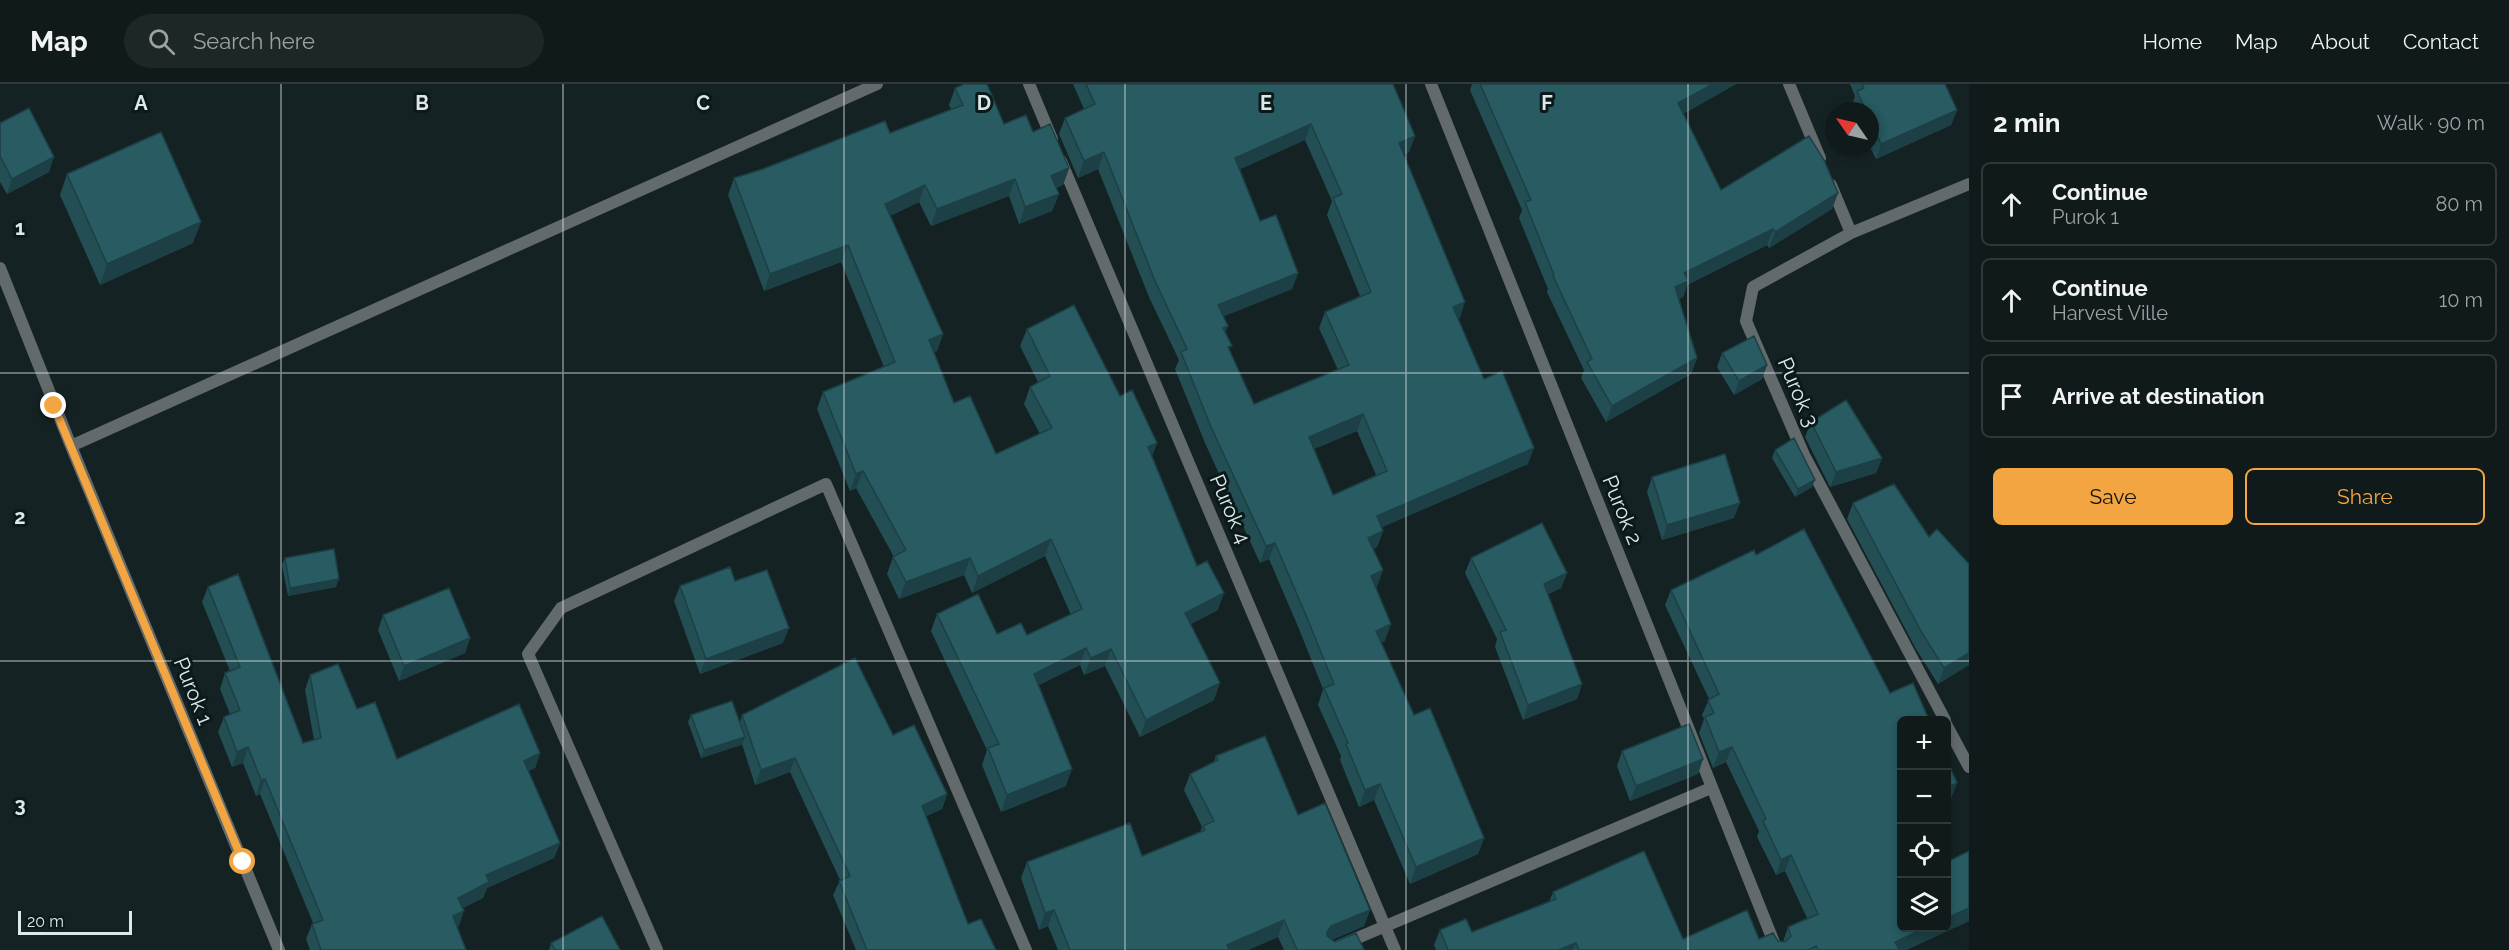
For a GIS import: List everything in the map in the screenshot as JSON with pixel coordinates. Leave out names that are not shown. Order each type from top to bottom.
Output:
[{"type":"street","points":[[71,446],[877,84]]},
{"type":"street","name":"Purok 4","points":[[1029,84],[1395,950]]},
{"type":"street","name":"Purok 2","points":[[1431,84],[1777,950]]},
{"type":"street","points":[[1790,84],[1851,234]]},
{"type":"street","name":"Purok 3","points":[[1943,716],[1804,455],[1746,321],[1754,287],[1851,234],[1969,184]]},
{"type":"street","name":"Purok 1","points":[[0,268],[279,950]]},
{"type":"street","points":[[657,950],[528,654],[561,608],[826,484],[1026,950]]},
{"type":"street","name":"Purok 3","points":[[1951,732],[1969,766]]},
{"type":"street","points":[[1329,950],[1711,788]]},
{"type":"building","points":[[964,84],[987,84],[1004,124],[1026,115],[1033,132],[1050,124],[1069,168],[1051,176],[1059,194],[1025,207],[1015,179],[937,209],[925,185],[885,204],[943,334],[929,340],[954,403],[970,396],[996,454],[1052,428],[1030,387],[1050,376],[1027,329],[1074,305],[1120,396],[1132,390],[1157,443],[1148,447],[1197,566],[1207,561],[1224,593],[1185,613],[1220,683],[1146,720],[1111,649],[1091,658],[1086,648],[1034,674],[1072,769],[1007,795],[988,748],[999,744],[937,614],[978,594],[997,634],[1021,623],[1027,635],[1082,609],[1051,539],[978,576],[970,558],[906,582],[893,557],[906,550],[863,471],[856,474],[823,392],[895,362],[848,245],[770,274],[734,178],[763,169],[885,121],[890,133],[963,105],[955,88]]},
{"type":"building","points":[[1086,84],[1393,84],[1415,136],[1399,143],[1465,302],[1453,307],[1484,379],[1502,371],[1534,448],[1377,516],[1383,531],[1368,538],[1383,570],[1371,576],[1391,624],[1376,631],[1414,715],[1430,708],[1484,838],[1416,867],[1380,784],[1365,790],[1324,688],[1334,684],[1305,613],[1275,543],[1266,546],[1211,427],[1181,352],[1187,349],[1155,281],[1104,152],[1084,161],[1065,118],[1095,104]],"holes":[[[1311,124],[1342,194],[1333,198],[1371,292],[1325,312],[1349,365],[1254,404],[1228,347],[1232,346],[1223,328],[1228,326],[1218,305],[1298,273],[1276,215],[1260,221],[1235,158]],[[1363,414],[1387,471],[1333,495],[1309,437]]]},
{"type":"building","points":[[1480,84],[1713,84],[1678,103],[1721,190],[1809,136],[1824,160],[1838,193],[1775,232],[1773,229],[1684,273],[1689,281],[1675,287],[1697,358],[1612,406],[1587,362],[1592,359],[1553,276],[1525,202],[1531,200]]},
{"type":"building","points":[[1862,84],[1945,84],[1957,110],[1881,144],[1879,102],[1862,102],[1857,91],[1864,88]]},
{"type":"building","points":[[29,108],[54,157],[12,179],[0,156],[0,123]]},
{"type":"building","points":[[161,132],[201,222],[107,264],[67,174]]},
{"type":"building","points":[[1754,336],[1767,365],[1739,381],[1722,353]]},
{"type":"building","points":[[1846,400],[1882,458],[1836,472],[1811,422]]},
{"type":"building","points":[[1794,438],[1815,480],[1798,489],[1775,450]]},
{"type":"building","points":[[1725,454],[1740,503],[1667,525],[1652,477]]},
{"type":"building","points":[[1894,484],[1929,537],[1937,529],[1969,564],[1969,653],[1944,668],[1922,633],[1853,503]]},
{"type":"building","points":[[1542,523],[1567,573],[1544,584],[1582,684],[1528,705],[1500,632],[1506,630],[1471,558]]},
{"type":"building","points":[[1804,529],[1890,693],[1913,683],[1927,716],[1897,716],[1897,932],[1916,932],[1895,942],[1899,950],[1818,950],[1816,946],[1808,950],[1579,950],[1576,943],[1558,950],[1448,950],[1440,930],[1466,919],[1472,932],[1556,899],[1553,892],[1644,851],[1683,939],[1747,910],[1759,939],[1773,933],[1778,941],[1785,942],[1791,936],[1788,927],[1818,914],[1791,855],[1781,860],[1763,821],[1766,819],[1732,747],[1719,752],[1705,717],[1714,713],[1708,700],[1719,694],[1671,590],[1754,550],[1756,555]]},
{"type":"building","points":[[334,549],[339,579],[290,588],[285,558]]},
{"type":"building","points":[[730,567],[735,581],[767,570],[789,628],[706,659],[680,586]]},
{"type":"building","points":[[238,574],[303,743],[321,738],[310,675],[338,664],[357,709],[375,702],[397,759],[519,704],[540,753],[524,761],[560,843],[486,875],[489,882],[458,898],[464,911],[453,916],[466,950],[321,950],[312,924],[323,920],[265,779],[261,780],[248,747],[237,752],[224,717],[240,710],[225,673],[240,667],[208,587]]},
{"type":"building","points":[[449,588],[470,638],[404,666],[383,615]]},
{"type":"building","points":[[855,658],[893,735],[914,725],[947,794],[922,806],[968,924],[981,919],[996,950],[867,950],[839,881],[850,876],[795,758],[761,770],[742,715]]},
{"type":"building","points":[[732,701],[745,737],[704,750],[691,715]]},
{"type":"building","points":[[1689,724],[1703,759],[1636,786],[1622,751]]},
{"type":"building","points":[[1265,736],[1298,815],[1325,803],[1370,910],[1331,926],[1327,936],[1335,942],[1356,933],[1364,950],[1297,950],[1284,920],[1227,945],[1229,950],[1070,950],[1054,910],[1045,913],[1027,862],[1130,823],[1142,856],[1205,830],[1203,826],[1214,821],[1190,774],[1218,760],[1216,756]]},
{"type":"building","points":[[1951,769],[1957,783],[1951,786]]},
{"type":"building","points":[[1969,851],[1969,908],[1951,916],[1951,878],[1951,860]]},
{"type":"building","points":[[602,916],[620,950],[555,950],[551,943]]},
{"type":"route","points":[[54,406],[243,862]]}]
